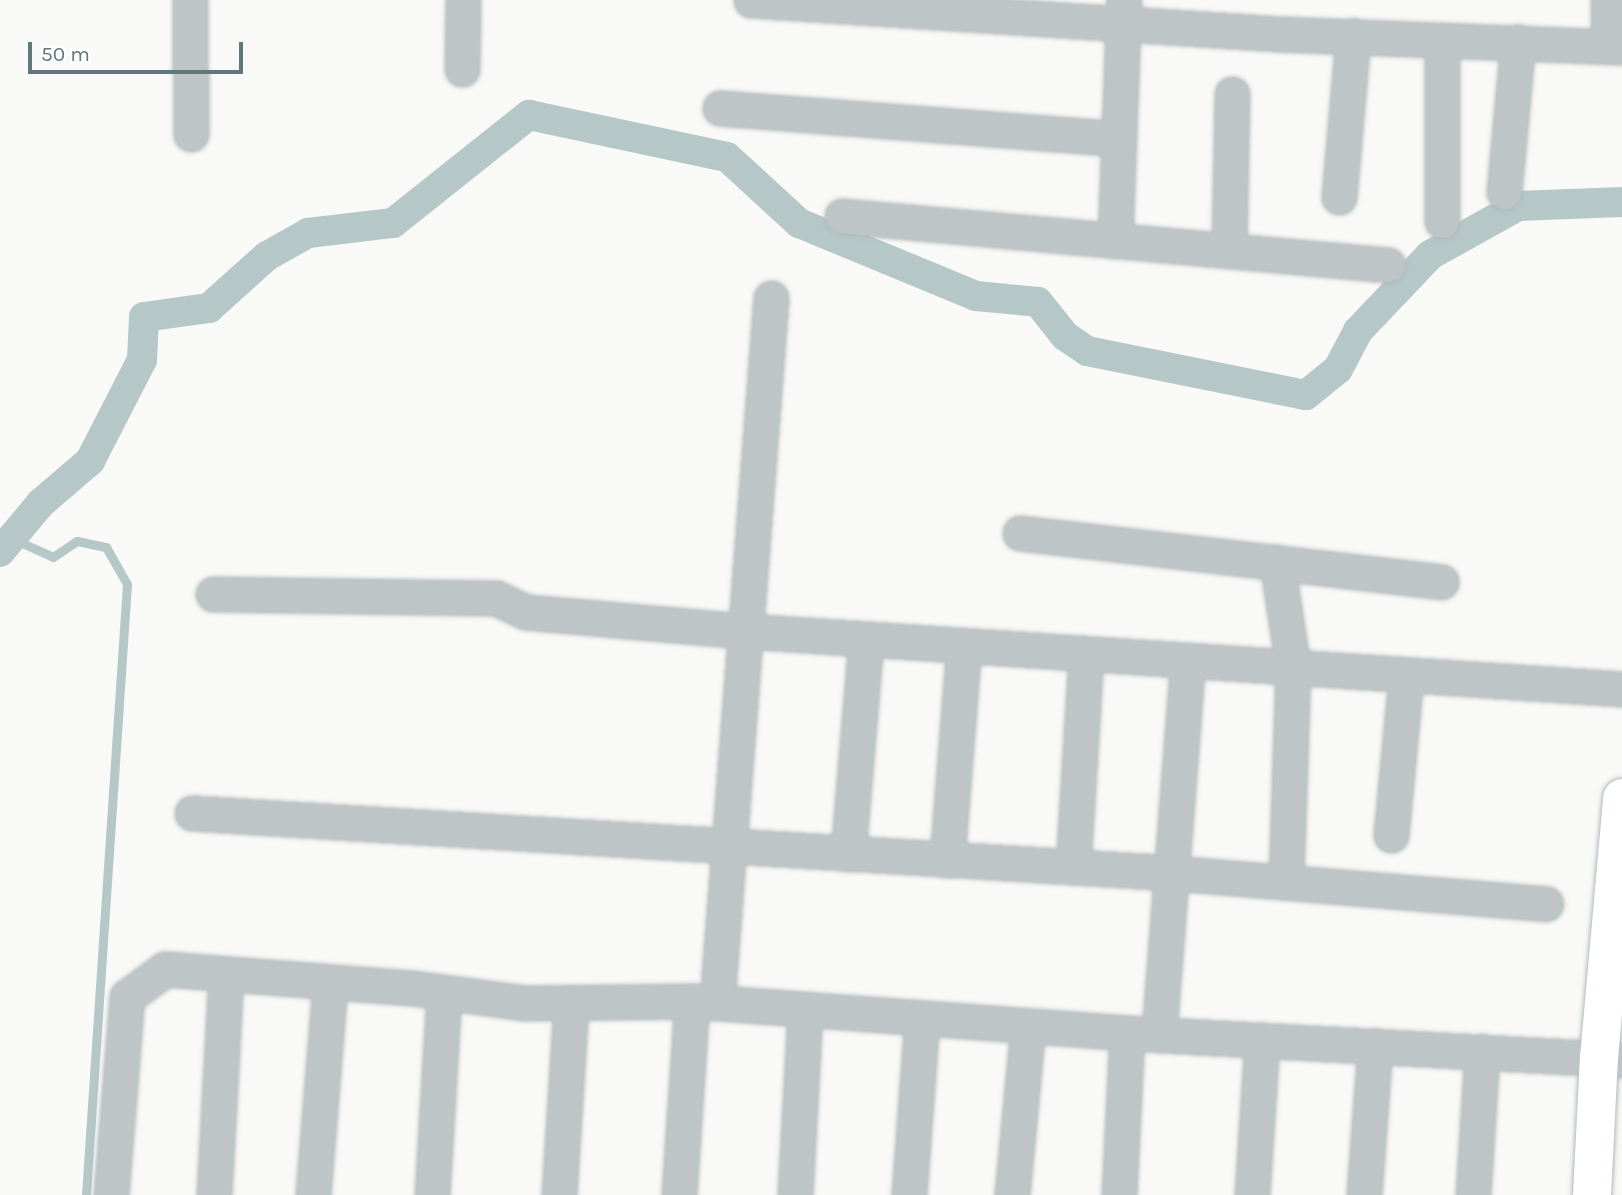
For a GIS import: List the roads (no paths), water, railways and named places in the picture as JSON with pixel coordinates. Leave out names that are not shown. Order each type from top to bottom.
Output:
[{"type":"main road","points":[[1592,1195],[1610,1059],[1622,799]]},
{"type":"street","points":[[190,0],[191,134]]},
{"type":"street","points":[[462,69],[463,0]]},
{"type":"street","points":[[751,0],[1124,12],[1353,37],[1616,46],[1608,0]]},
{"type":"street","points":[[1115,242],[1124,12]]},
{"type":"street","points":[[1339,197],[1353,37]]},
{"type":"street","points":[[1442,40],[1442,221]]},
{"type":"street","points":[[1504,192],[1518,42]]},
{"type":"street","points":[[1228,251],[1232,94]]},
{"type":"street","points":[[720,108],[1119,139]]},
{"type":"street","points":[[842,216],[1388,265]]},
{"type":"street","points":[[679,1195],[704,1002],[729,846],[771,298]]},
{"type":"street","points":[[1020,533],[1441,582]]},
{"type":"street","points":[[1277,562],[1293,668],[1286,882]]},
{"type":"street","points":[[213,594],[496,598],[526,612],[746,631],[1622,689]]},
{"type":"street","points":[[848,854],[866,640]]},
{"type":"street","points":[[947,860],[964,646]]},
{"type":"street","points":[[1073,867],[1086,654]]},
{"type":"street","points":[[1119,1195],[1171,873],[1188,662]]},
{"type":"street","points":[[1391,835],[1406,675]]},
{"type":"street","points":[[192,813],[1171,873],[1546,904]]},
{"type":"street","points":[[111,1195],[127,997],[165,969],[444,993],[526,1003],[704,1002],[1143,1034],[1610,1059]]},
{"type":"street","points":[[214,1195],[226,976]]},
{"type":"street","points":[[313,1195],[330,984]]},
{"type":"street","points":[[432,1195],[444,993]]},
{"type":"street","points":[[559,1195],[571,1002]]},
{"type":"street","points":[[795,1195],[805,1009]]},
{"type":"street","points":[[909,1195],[922,1018]]},
{"type":"street","points":[[1012,1195],[1028,1026]]},
{"type":"street","points":[[1252,1195],[1262,1040]]},
{"type":"street","points":[[1364,1195],[1376,1045]]},
{"type":"street","points":[[1473,1195],[1482,1051]]},
{"type":"waterway","points":[[0,552],[41,503],[90,461],[142,360],[144,317],[209,308],[267,256],[308,233],[393,223],[529,115],[727,157],[799,223],[976,296],[1038,302],[1065,336],[1087,351],[1306,395],[1338,369],[1358,331],[1430,255],[1518,206],[1622,202]]},
{"type":"waterway","points":[[11,538],[53,557],[77,541],[106,547],[127,584],[86,1195]]}]
